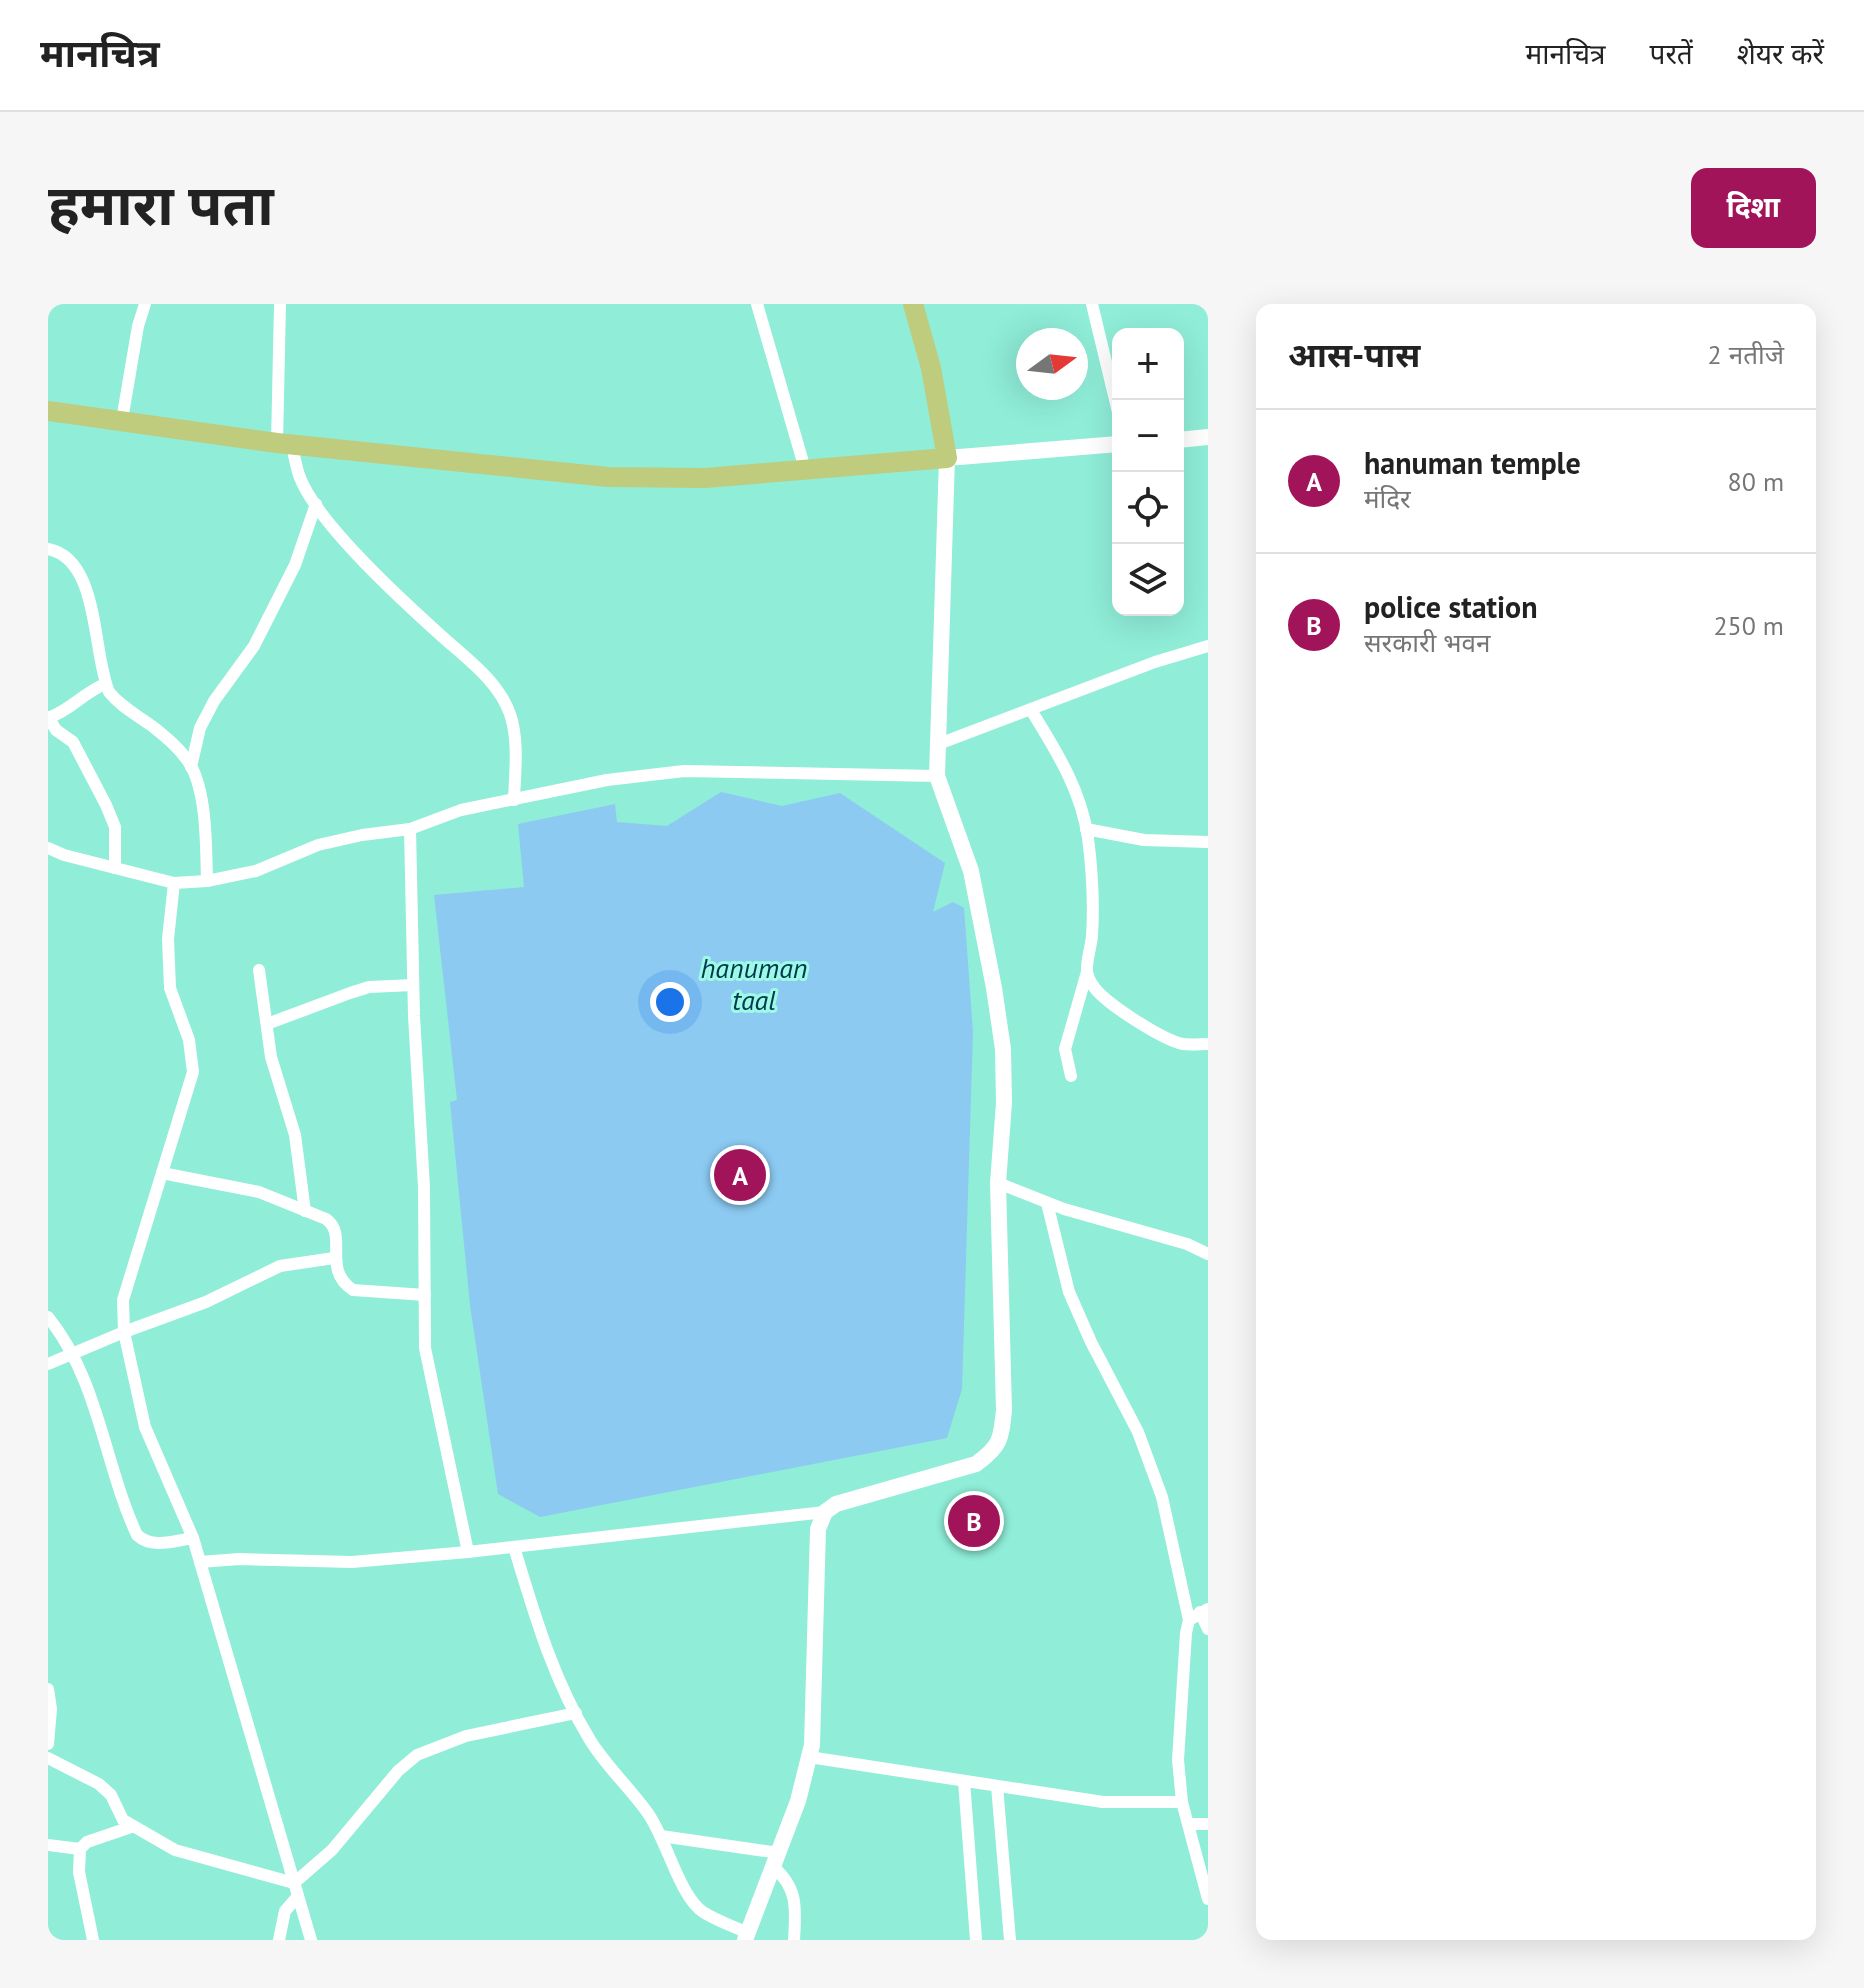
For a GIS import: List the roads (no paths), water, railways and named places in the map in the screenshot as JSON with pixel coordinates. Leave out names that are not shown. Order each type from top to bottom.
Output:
[{"type":"main road","points":[[48,411],[285,444],[608,477],[705,478],[947,458],[931,368],[913,304]]},
{"type":"street","points":[[122,420],[138,326],[145,304]]},
{"type":"street","points":[[280,304],[285,444],[299,477],[327,521],[499,692],[510,715],[516,752],[514,800]]},
{"type":"street","points":[[757,304],[805,469]]},
{"type":"street","points":[[1092,304],[1115,400]]},
{"type":"street","points":[[1184,439],[1208,437]]},
{"type":"street","points":[[200,1562],[239,1559],[352,1562],[825,1512],[836,1504],[976,1464],[994,1451],[1002,1434],[1004,1410],[998,1183],[1004,1089],[1003,1049],[971,871],[937,776],[947,458],[1112,444]]},
{"type":"street","points":[[191,767],[200,728],[214,701],[254,646],[295,565],[316,504]]},
{"type":"street","points":[[48,549],[67,555],[75,565],[89,597],[105,684],[117,702],[169,741],[191,767],[198,784],[202,812],[207,881]]},
{"type":"street","points":[[936,745],[1155,662],[1208,646]]},
{"type":"street","points":[[105,684],[91,690],[65,712],[48,718],[56,730],[73,742],[106,805],[115,827],[115,868]]},
{"type":"street","points":[[1031,710],[1074,783],[1086,829],[1092,935],[1087,972],[1065,1049],[1071,1076]]},
{"type":"street","points":[[48,848],[64,855],[174,883],[207,881],[256,871],[318,845],[410,829],[461,810],[607,780],[684,771],[937,776]]},
{"type":"street","points":[[410,829],[413,985],[424,1187],[425,1348],[468,1552]]},
{"type":"street","points":[[1086,829],[1144,840],[1208,842]]},
{"type":"street","points":[[174,883],[168,939],[170,988],[189,1040],[193,1072],[123,1300],[124,1332],[145,1427],[193,1538],[311,1940]]},
{"type":"street","points":[[259,970],[271,1057],[295,1135],[305,1211]]},
{"type":"street","points":[[1087,972],[1091,984],[1099,993],[1155,1032],[1184,1044],[1208,1044]]},
{"type":"street","points":[[267,1024],[369,987],[413,985]]},
{"type":"street","points":[[162,1173],[259,1192],[326,1219],[333,1224],[336,1233],[334,1258],[339,1276],[353,1290],[425,1295]]},
{"type":"street","points":[[998,1183],[1047,1203],[1187,1244],[1208,1254]]},
{"type":"street","points":[[1047,1203],[1069,1292],[1138,1432],[1199,1613],[1208,1629]]},
{"type":"street","points":[[48,1364],[206,1302],[280,1266],[334,1258]]},
{"type":"street","points":[[48,1317],[74,1355],[137,1535],[145,1542],[158,1544],[193,1538]]},
{"type":"street","points":[[514,1547],[556,1676],[589,1739],[647,1812],[689,1898],[702,1911],[746,1936],[798,1801],[812,1745],[818,1529],[825,1512]]},
{"type":"street","points":[[1199,1613],[1186,1633],[1178,1760],[1182,1802],[1208,1899]]},
{"type":"street","points":[[48,1689],[48,1744]]},
{"type":"street","points":[[279,1940],[285,1911],[296,1889],[398,1771],[417,1755],[466,1736],[576,1713]]},
{"type":"street","points":[[809,1757],[1103,1802],[1182,1802]]},
{"type":"street","points":[[48,1758],[99,1784],[111,1795],[123,1820],[131,1827],[175,1850],[296,1889]]},
{"type":"street","points":[[964,1781],[976,1940]]},
{"type":"street","points":[[997,1786],[1010,1940]]},
{"type":"street","points":[[1188,1824],[1208,1824]]},
{"type":"street","points":[[93,1940],[79,1872],[80,1849],[87,1842],[131,1827]]},
{"type":"street","points":[[661,1836],[777,1857]]},
{"type":"street","points":[[48,1845],[80,1849]]},
{"type":"street","points":[[777,1857],[796,1903],[794,1940]]},
{"type":"water","name":"hanuman taal","points":[[721,792],[782,806],[840,793],[945,863],[933,912],[953,902],[964,908],[973,1032],[962,1389],[947,1438],[540,1517],[498,1494],[470,1305],[450,1102],[457,1100],[434,895],[524,887],[518,824],[615,804],[617,822],[667,826]],"holes":[[[748,1163],[749,1185],[728,1186],[727,1164]]]},
{"type":"place","name":"hanuman temple","points":[[740,1175]]},
{"type":"place","name":"police station","points":[[974,1521]]}]
